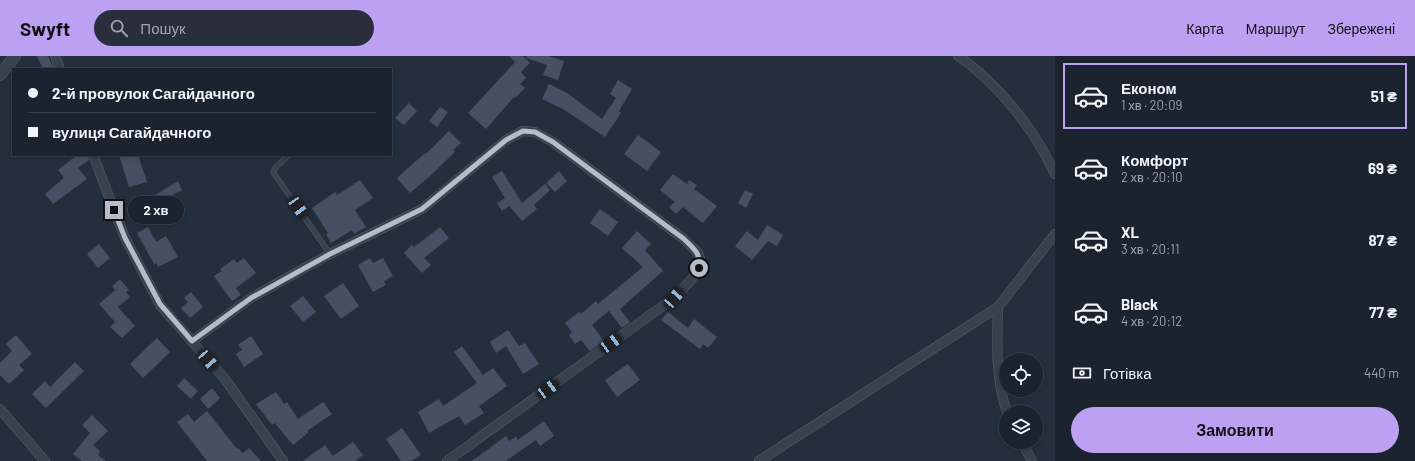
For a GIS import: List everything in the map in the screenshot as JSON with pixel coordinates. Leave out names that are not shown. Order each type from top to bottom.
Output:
[{"type":"street","points":[[0,75],[15,56]]},
{"type":"street","points":[[55,56],[60,68]]},
{"type":"street","points":[[958,56],[973,67],[1004,97],[1032,134],[1055,174]]},
{"type":"street","points":[[192,341],[251,298],[330,254],[422,209],[506,140],[523,131],[535,132],[553,142],[684,239],[698,253],[700,260],[699,268],[674,298],[448,461]]},
{"type":"street","points":[[93,156],[125,238],[160,304],[225,379],[283,461]]},
{"type":"street","points":[[759,461],[998,307],[1055,234]]},
{"type":"street","points":[[998,307],[997,362],[1004,405]]},
{"type":"street","points":[[0,409],[45,461]]},
{"type":"street","points":[[1026,449],[1032,461]]},
{"type":"lane","points":[[288,156],[276,166],[273,172],[330,254]]},
{"type":"building","points":[[37,56],[48,56],[54,68],[43,68]]},
{"type":"building","points":[[509,56],[523,56],[530,63],[521,72],[526,78],[520,84],[525,88],[515,98],[514,97],[486,129],[468,113],[515,62]]},
{"type":"building","points":[[527,56],[549,56],[564,61],[558,80],[543,75],[547,65],[526,58]]},
{"type":"building","points":[[618,80],[632,89],[619,111],[621,113],[605,137],[563,109],[542,99],[549,84],[567,93],[602,119],[616,98],[610,94]]},
{"type":"building","points":[[409,103],[417,111],[404,125],[395,118]]},
{"type":"building","points":[[440,107],[448,112],[437,127],[429,121]]},
{"type":"building","points":[[449,131],[461,143],[453,150],[455,152],[410,193],[397,178],[425,153],[426,154]]},
{"type":"building","points":[[638,135],[661,152],[647,171],[624,154]]},
{"type":"building","points":[[76,156],[87,156],[89,160],[78,168],[87,179],[53,204],[45,194],[64,178],[58,170]]},
{"type":"building","points":[[119,156],[138,156],[147,182],[129,187]]},
{"type":"building","points":[[502,171],[522,203],[545,184],[550,190],[534,205],[537,209],[522,221],[509,206],[502,211],[497,203],[505,198],[492,177]]},
{"type":"building","points":[[559,171],[567,181],[555,192],[546,183]]},
{"type":"building","points":[[673,174],[687,184],[689,180],[697,185],[694,189],[717,206],[703,223],[683,207],[676,214],[669,207],[675,202],[660,190]]},
{"type":"building","points":[[360,180],[373,198],[355,210],[366,227],[354,234],[352,230],[331,243],[326,235],[328,233],[312,208],[335,192],[337,195]]},
{"type":"building","points":[[178,181],[182,190],[157,202],[164,214],[144,225],[134,208]]},
{"type":"building","points":[[745,190],[753,194],[746,208],[738,203]]},
{"type":"building","points":[[600,209],[618,222],[608,236],[590,223]]},
{"type":"building","points":[[767,225],[783,235],[777,246],[768,241],[752,260],[735,246],[747,231],[758,240]]},
{"type":"building","points":[[148,227],[156,242],[166,236],[178,257],[158,267],[156,263],[154,264],[137,233]]},
{"type":"building","points":[[440,227],[449,238],[424,258],[431,265],[422,273],[404,253],[412,245],[414,247]]},
{"type":"building","points":[[637,231],[651,244],[645,250],[663,271],[620,309],[630,322],[622,328],[609,311],[592,325],[604,341],[590,351],[581,340],[575,344],[569,335],[572,332],[565,323],[579,312],[581,314],[596,301],[598,304],[643,267],[622,248]]},
{"type":"building","points":[[99,244],[110,258],[98,268],[87,254]]},
{"type":"building","points":[[244,258],[256,273],[236,288],[241,295],[232,301],[214,276],[222,271],[220,269],[234,259],[237,263]]},
{"type":"building","points":[[370,258],[373,263],[383,258],[393,276],[384,281],[386,285],[373,292],[358,265]]},
{"type":"building","points":[[120,279],[129,290],[126,292],[130,297],[118,307],[135,326],[122,338],[110,327],[115,322],[99,304],[115,290],[112,286]]},
{"type":"building","points":[[343,283],[359,306],[341,319],[324,296]]},
{"type":"building","points":[[191,292],[203,307],[190,318],[181,308],[188,302],[184,298]]},
{"type":"building","points":[[303,296],[316,312],[303,322],[290,306]]},
{"type":"building","points":[[668,312],[688,328],[694,319],[717,337],[708,348],[703,344],[700,349],[661,320]]},
{"type":"building","points":[[508,330],[519,346],[525,343],[539,364],[523,374],[506,346],[496,353],[490,342]]},
{"type":"building","points":[[16,335],[32,354],[19,365],[24,370],[9,384],[0,375],[0,363],[12,351],[6,344]]},
{"type":"building","points":[[251,336],[263,354],[244,367],[236,354],[242,350],[238,345]]},
{"type":"building","points":[[157,338],[170,352],[143,378],[130,364]]},
{"type":"building","points":[[462,346],[483,375],[493,368],[507,386],[479,406],[484,413],[465,425],[459,416],[429,433],[418,412],[439,399],[443,406],[477,383],[454,352]]},
{"type":"building","points":[[75,362],[84,371],[46,408],[32,394],[45,381],[50,387]]},
{"type":"building","points":[[628,364],[640,380],[617,397],[605,380]]},
{"type":"building","points":[[184,378],[198,391],[191,399],[177,386]]},
{"type":"building","points":[[212,388],[220,398],[208,409],[200,399]]},
{"type":"building","points":[[276,392],[284,404],[287,402],[298,419],[323,402],[332,414],[307,431],[309,432],[293,445],[275,423],[272,425],[256,404]]},
{"type":"building","points":[[207,411],[237,449],[238,448],[243,453],[249,448],[261,461],[207,461],[177,422],[188,414],[194,422]]},
{"type":"building","points":[[92,415],[108,431],[93,445],[100,451],[98,455],[106,461],[82,461],[73,454],[90,433],[82,425]]},
{"type":"building","points":[[544,421],[554,436],[540,446],[536,440],[506,461],[472,461],[506,436],[509,441],[516,437],[518,440]]},
{"type":"building","points":[[402,428],[421,455],[411,461],[401,461],[386,439]]},
{"type":"building","points":[[353,442],[363,455],[355,461],[303,461],[325,445],[333,456]]},
{"type":"route","points":[[114,210],[125,238],[160,304],[192,341],[251,298],[330,254],[422,209],[506,140],[523,131],[535,132],[553,142],[684,239],[698,253],[700,260],[699,268]]}]
